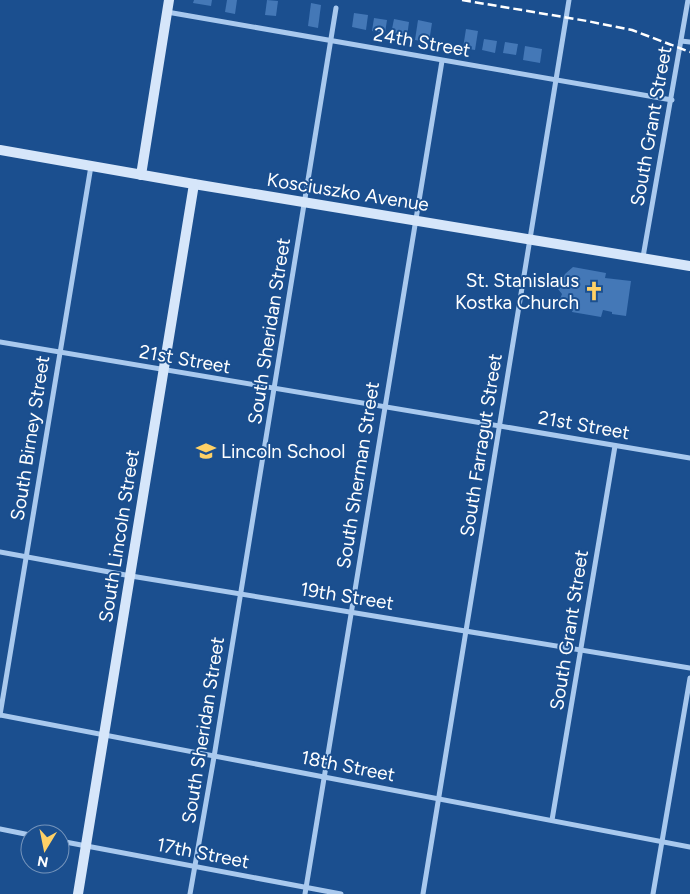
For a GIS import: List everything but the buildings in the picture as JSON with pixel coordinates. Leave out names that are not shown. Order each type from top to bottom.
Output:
[{"type":"street","points":[[141,175],[169,0]]},
{"type":"street","name":"South Farragut Street","points":[[423,894],[569,0]]},
{"type":"street","name":"South Grant Street","points":[[643,257],[688,0]]},
{"type":"street","name":"South Sheridan Street","points":[[190,894],[275,389],[336,8]]},
{"type":"street","name":"24th Street","points":[[167,12],[672,100]]},
{"type":"street","points":[[681,40],[690,42]]},
{"type":"street","name":"South Sherman Street","points":[[305,894],[442,61]]},
{"type":"street","name":"Kosciuszko Avenue","points":[[0,150],[690,266]]},
{"type":"street","name":"South Birney Street","points":[[0,715],[92,166]]},
{"type":"street","name":"South Lincoln Street","points":[[78,894],[194,184]]},
{"type":"street","name":"21st Street","points":[[0,342],[690,458]]},
{"type":"street","name":"South Grant Street","points":[[552,820],[615,446]]},
{"type":"street","name":"19th Street","points":[[0,552],[131,576],[690,668]]},
{"type":"street","points":[[653,894],[690,678]]},
{"type":"street","name":"18th Street","points":[[0,715],[690,847]]},
{"type":"street","points":[[0,829],[20,833]]},
{"type":"street","name":"17th Street","points":[[70,843],[341,894]]},
{"type":"railway","points":[[462,0],[632,30],[690,52]]},
{"type":"place","name":"St. Stanislaus Kostka Church","points":[[594,291]]},
{"type":"place","name":"Lincoln School","points":[[206,451]]}]
